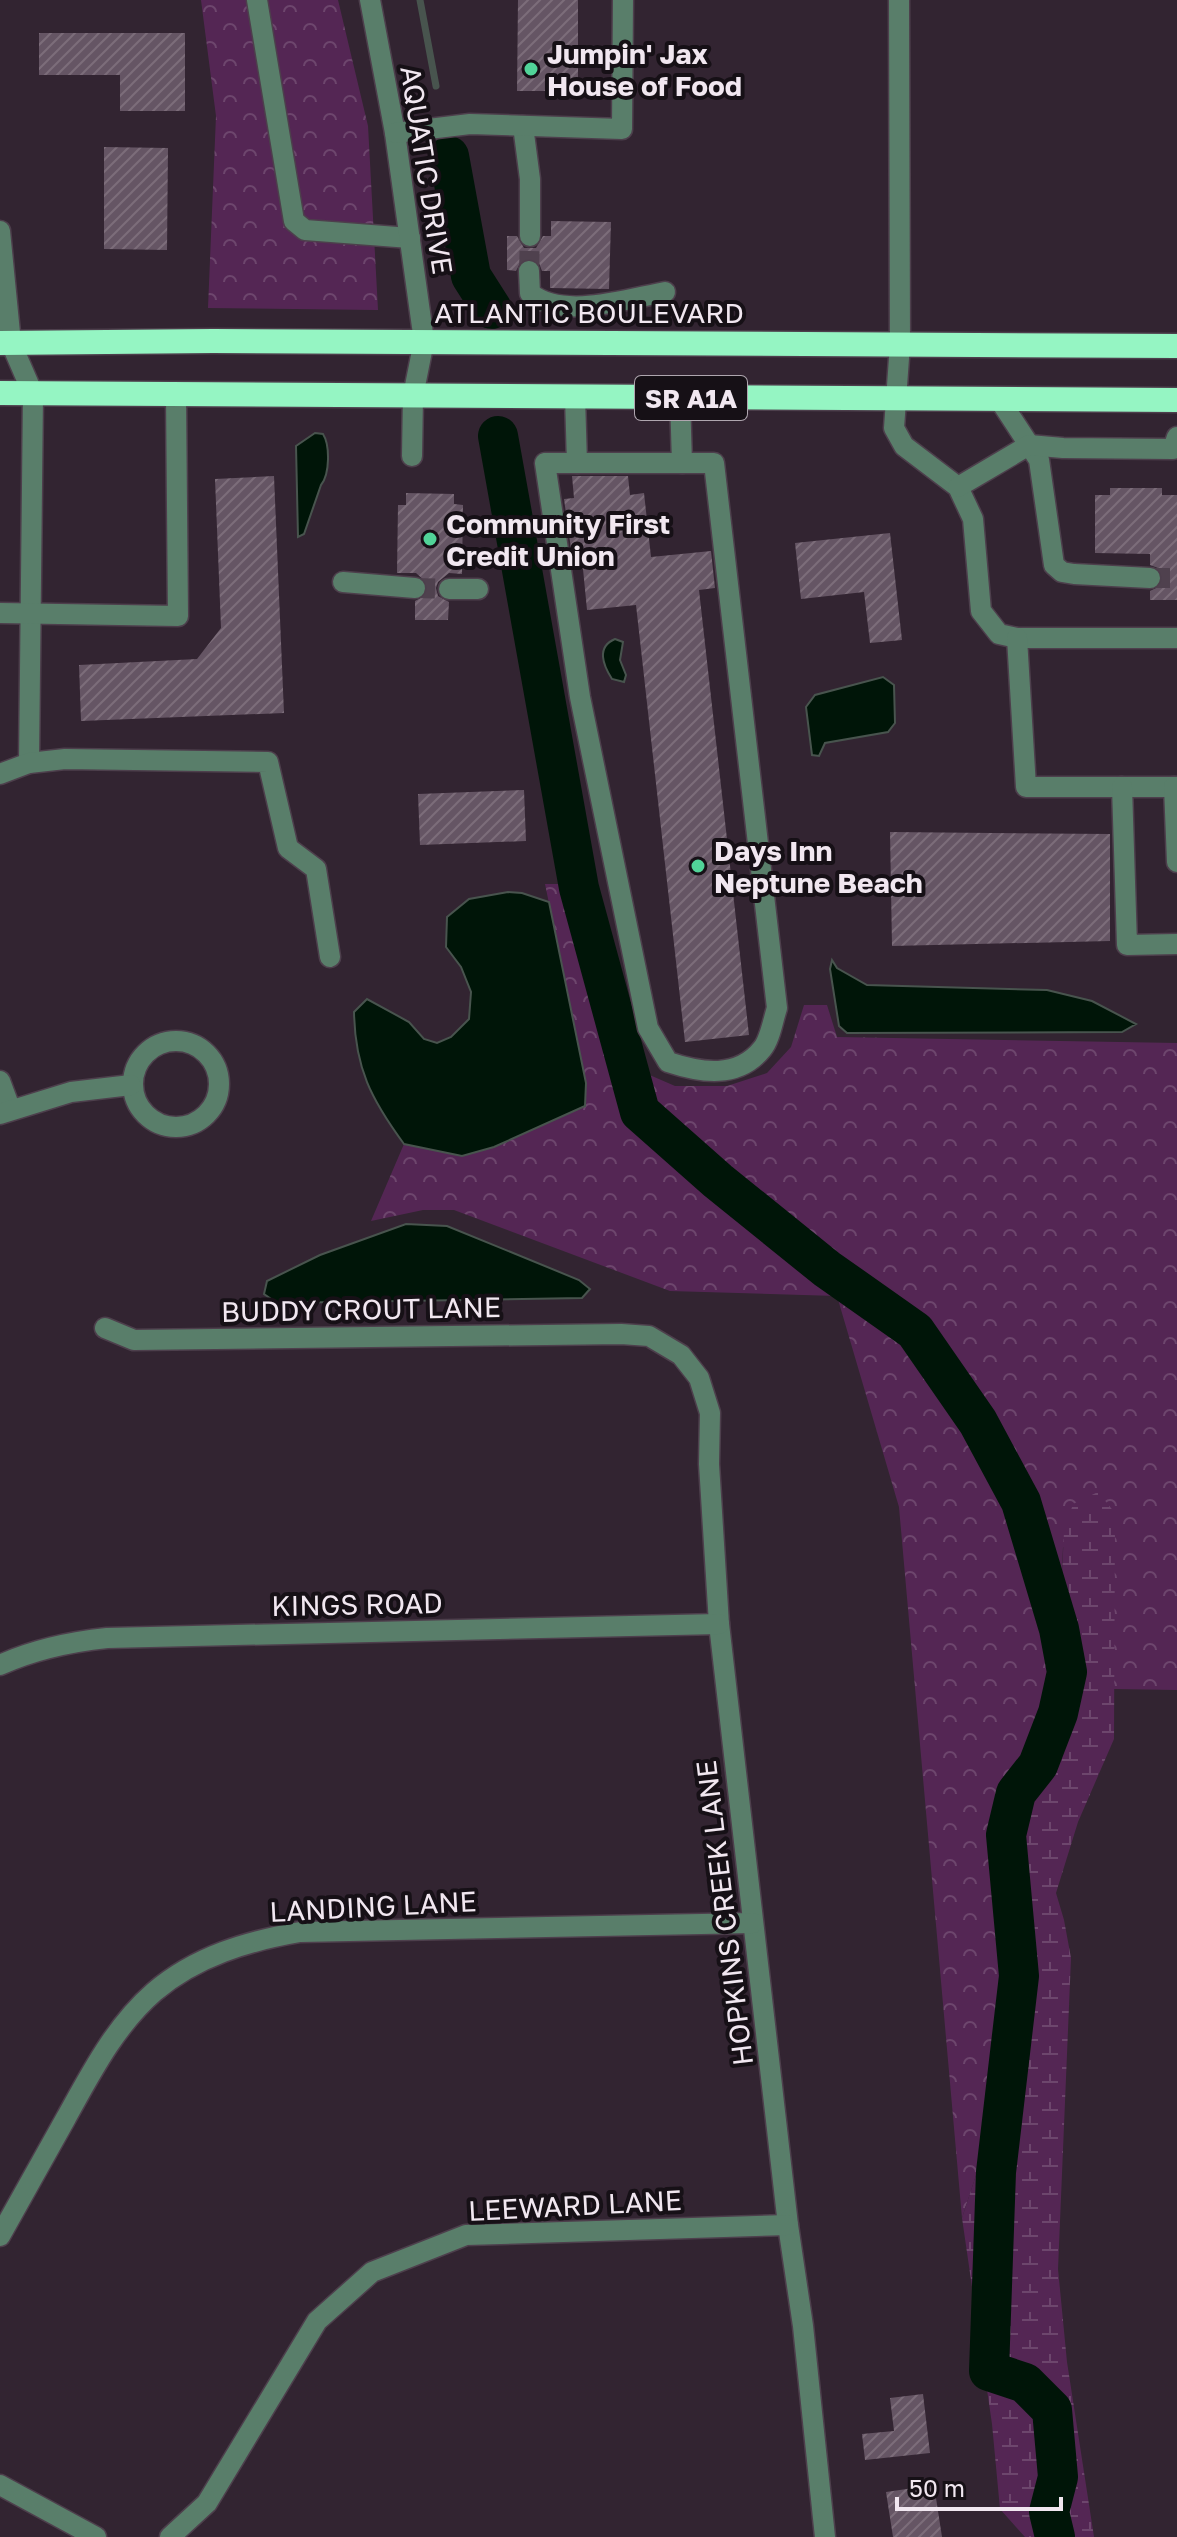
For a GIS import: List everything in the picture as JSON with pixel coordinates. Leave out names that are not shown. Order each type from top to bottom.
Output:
[{"type":"highway","name":"ATLANTIC BOULEVARD","points":[[5,343],[424,341],[1177,346]]},
{"type":"highway","name":"SR A1A","points":[[0,393],[1177,400]]},
{"type":"street","points":[[257,0],[294,221],[305,230],[410,238]]},
{"type":"street","name":"AQUATIC DRIVE","points":[[370,0],[395,133],[424,341],[413,396],[412,456]]},
{"type":"street","points":[[395,133],[470,124],[622,129],[623,0]]},
{"type":"street","points":[[899,0],[900,344],[894,428],[904,446],[958,487],[973,519],[981,611],[999,634],[1017,638],[1177,638]]},
{"type":"street","points":[[523,126],[530,179],[530,236]]},
{"type":"street","points":[[0,231],[5,343],[33,394],[29,763]]},
{"type":"street","points":[[529,271],[530,293],[542,303],[588,306],[665,292]]},
{"type":"street","points":[[0,613],[178,616],[176,395]]},
{"type":"street","points":[[575,397],[577,463]]},
{"type":"street","points":[[680,398],[682,463]]},
{"type":"street","points":[[999,399],[1039,460],[1054,565],[1062,572],[1074,574],[1150,578]]},
{"type":"street","points":[[958,487],[1029,445],[1063,448],[1175,443]]},
{"type":"street","points":[[545,463],[682,463],[714,463],[777,1008],[763,1049],[734,1071],[694,1071],[668,1062],[648,1028],[580,697],[545,463]]},
{"type":"street","points":[[343,582],[415,588]]},
{"type":"street","points":[[449,589],[478,589]]},
{"type":"street","points":[[1017,638],[1026,787],[1176,787],[1177,862]]},
{"type":"street","points":[[0,774],[29,763],[65,759],[268,762],[288,848],[316,869],[330,957]]},
{"type":"street","points":[[1122,787],[1127,945],[1177,944]]},
{"type":"street","points":[[167,1040],[197,1045],[218,1067],[219,1098],[200,1122],[169,1128],[142,1114],[131,1085],[141,1056],[167,1040]]},
{"type":"street","points":[[0,1081],[5,1111],[71,1092],[131,1085]]},
{"type":"street","name":"BUDDY CROUT LANE","points":[[105,1328],[134,1340],[621,1334]]},
{"type":"street","name":"HOPKINS CREEK LANE","points":[[621,1334],[649,1336],[681,1355],[699,1378],[710,1413],[709,1464],[719,1624],[788,2225],[803,2326],[825,2537]]},
{"type":"street","name":"KINGS ROAD","points":[[0,1665],[33,1651],[64,1643],[107,1638],[719,1624]]},
{"type":"street","name":"LANDING LANE","points":[[0,2236],[104,2051],[154,1992],[188,1969],[225,1950],[300,1932],[753,1923]]},
{"type":"street","name":"LEEWARD LANE","points":[[170,2537],[207,2503],[317,2321],[372,2272],[466,2235],[788,2225]]},
{"type":"street","points":[[0,2485],[96,2537]]},
{"type":"green space","points":[[201,0],[338,0],[368,126],[378,310],[208,308],[216,116]]},
{"type":"green space","points":[[545,884],[588,884],[638,1070],[675,1086],[727,1086],[767,1073],[791,1047],[804,1005],[827,1005],[837,1037],[1177,1043],[1177,1690],[1114,1689],[1113,1574],[1063,1547],[1059,1638],[1024,1765],[1001,1813],[1000,1864],[1010,1964],[978,2169],[962,2218],[899,1507],[837,1296],[670,1291],[454,1210],[423,1210],[371,1221],[404,1144],[462,1156],[494,1147],[585,1106],[586,1082]]},
{"type":"green space","points":[[1098,1492],[1115,1513],[1114,1739],[1078,1822],[1056,1893],[1071,1958],[1058,2269],[1067,2362],[1094,2537],[1025,2537],[1000,2509],[992,2424],[962,2218],[978,2169],[1010,1964],[1000,1864],[1001,1813],[1024,1765],[1059,1638],[1064,1532],[1073,1504]]},
{"type":"shaded area","points":[[315,433],[323,434],[325,439],[327,467],[304,534],[298,537],[296,446]]},
{"type":"shaded area","points":[[615,639],[623,642],[620,660],[626,675],[624,682],[612,679],[604,662],[603,651]]},
{"type":"shaded area","points":[[883,677],[894,685],[895,723],[888,732],[825,743],[819,756],[812,755],[806,707],[815,695]]},
{"type":"shaded area","points":[[508,892],[549,902],[586,1083],[585,1106],[494,1147],[462,1156],[404,1144],[382,1112],[367,1082],[358,1050],[354,1012],[367,999],[409,1022],[424,1039],[437,1043],[451,1037],[469,1019],[471,992],[461,967],[446,947],[447,917],[469,899]]},
{"type":"shaded area","points":[[832,960],[837,968],[867,985],[1047,990],[1092,1001],[1136,1024],[1122,1032],[847,1033],[839,1026],[830,969]]},
{"type":"shaded area","points":[[406,1224],[447,1226],[579,1280],[590,1289],[582,1298],[277,1303],[264,1294],[267,1281],[320,1255]]},
{"type":"building","points":[[518,0],[578,0],[578,91],[517,91]]},
{"type":"building","points":[[39,33],[185,33],[185,111],[120,111],[120,75],[39,75]]},
{"type":"building","points":[[104,147],[168,148],[167,250],[104,249]]},
{"type":"building","points":[[551,221],[611,222],[609,289],[550,288],[550,271],[542,271],[539,263],[529,258],[521,261],[516,271],[507,270],[507,236],[517,236],[524,248],[536,248],[543,236],[551,236]]},
{"type":"building","points":[[274,476],[284,713],[81,721],[79,665],[197,659],[221,628],[215,479]]},
{"type":"building","name":"Days Inn Neptune Beach","points":[[572,476],[628,476],[630,495],[644,493],[651,557],[711,551],[715,588],[699,590],[749,1035],[685,1042],[636,605],[587,610],[583,569],[574,570],[564,499],[574,498]]},
{"type":"building","points":[[1110,488],[1162,488],[1162,495],[1177,495],[1177,600],[1150,600],[1150,591],[1160,586],[1163,578],[1158,568],[1150,565],[1150,554],[1095,553],[1095,495],[1110,495]]},
{"type":"building","name":"Community First Credit Union","points":[[406,493],[454,494],[454,504],[463,505],[462,574],[449,573],[438,582],[436,588],[438,596],[449,602],[448,620],[415,620],[415,601],[426,595],[427,583],[416,573],[397,573],[398,505],[406,505]]},
{"type":"building","points":[[890,533],[902,640],[870,643],[864,592],[801,599],[795,543]]},
{"type":"building","points":[[524,790],[526,841],[420,845],[418,794]]},
{"type":"building","points":[[890,832],[1110,834],[1110,941],[892,946]]},
{"type":"building","points":[[923,2394],[930,2453],[865,2460],[862,2434],[894,2431],[890,2398]]},
{"type":"building","points":[[934,2485],[942,2537],[893,2537],[886,2492]]},
{"type":"waterway","points":[[420,0],[436,86]]},
{"type":"waterway","points":[[449,156],[471,276],[492,309]]},
{"type":"waterway","points":[[498,436],[579,888],[640,1112],[718,1181],[827,1269],[915,1331],[978,1422],[1021,1502],[1059,1629],[1067,1672],[1058,1713],[1038,1765],[1016,1793],[1006,1835],[1019,1976],[996,2172],[989,2371],[1025,2383],[1052,2410],[1058,2477],[1049,2512],[1055,2537]]},
{"type":"tunnel","points":[[529,271],[530,236]]},
{"type":"tunnel","points":[[1150,578],[1177,578]]},
{"type":"tunnel","points":[[415,588],[449,589]]},
{"type":"place","name":"Jumpin' Jax House of Food","points":[[531,69]]},
{"type":"place","name":"Community First Credit Union","points":[[430,539]]},
{"type":"place","name":"Days Inn Neptune Beach","points":[[698,866]]}]
